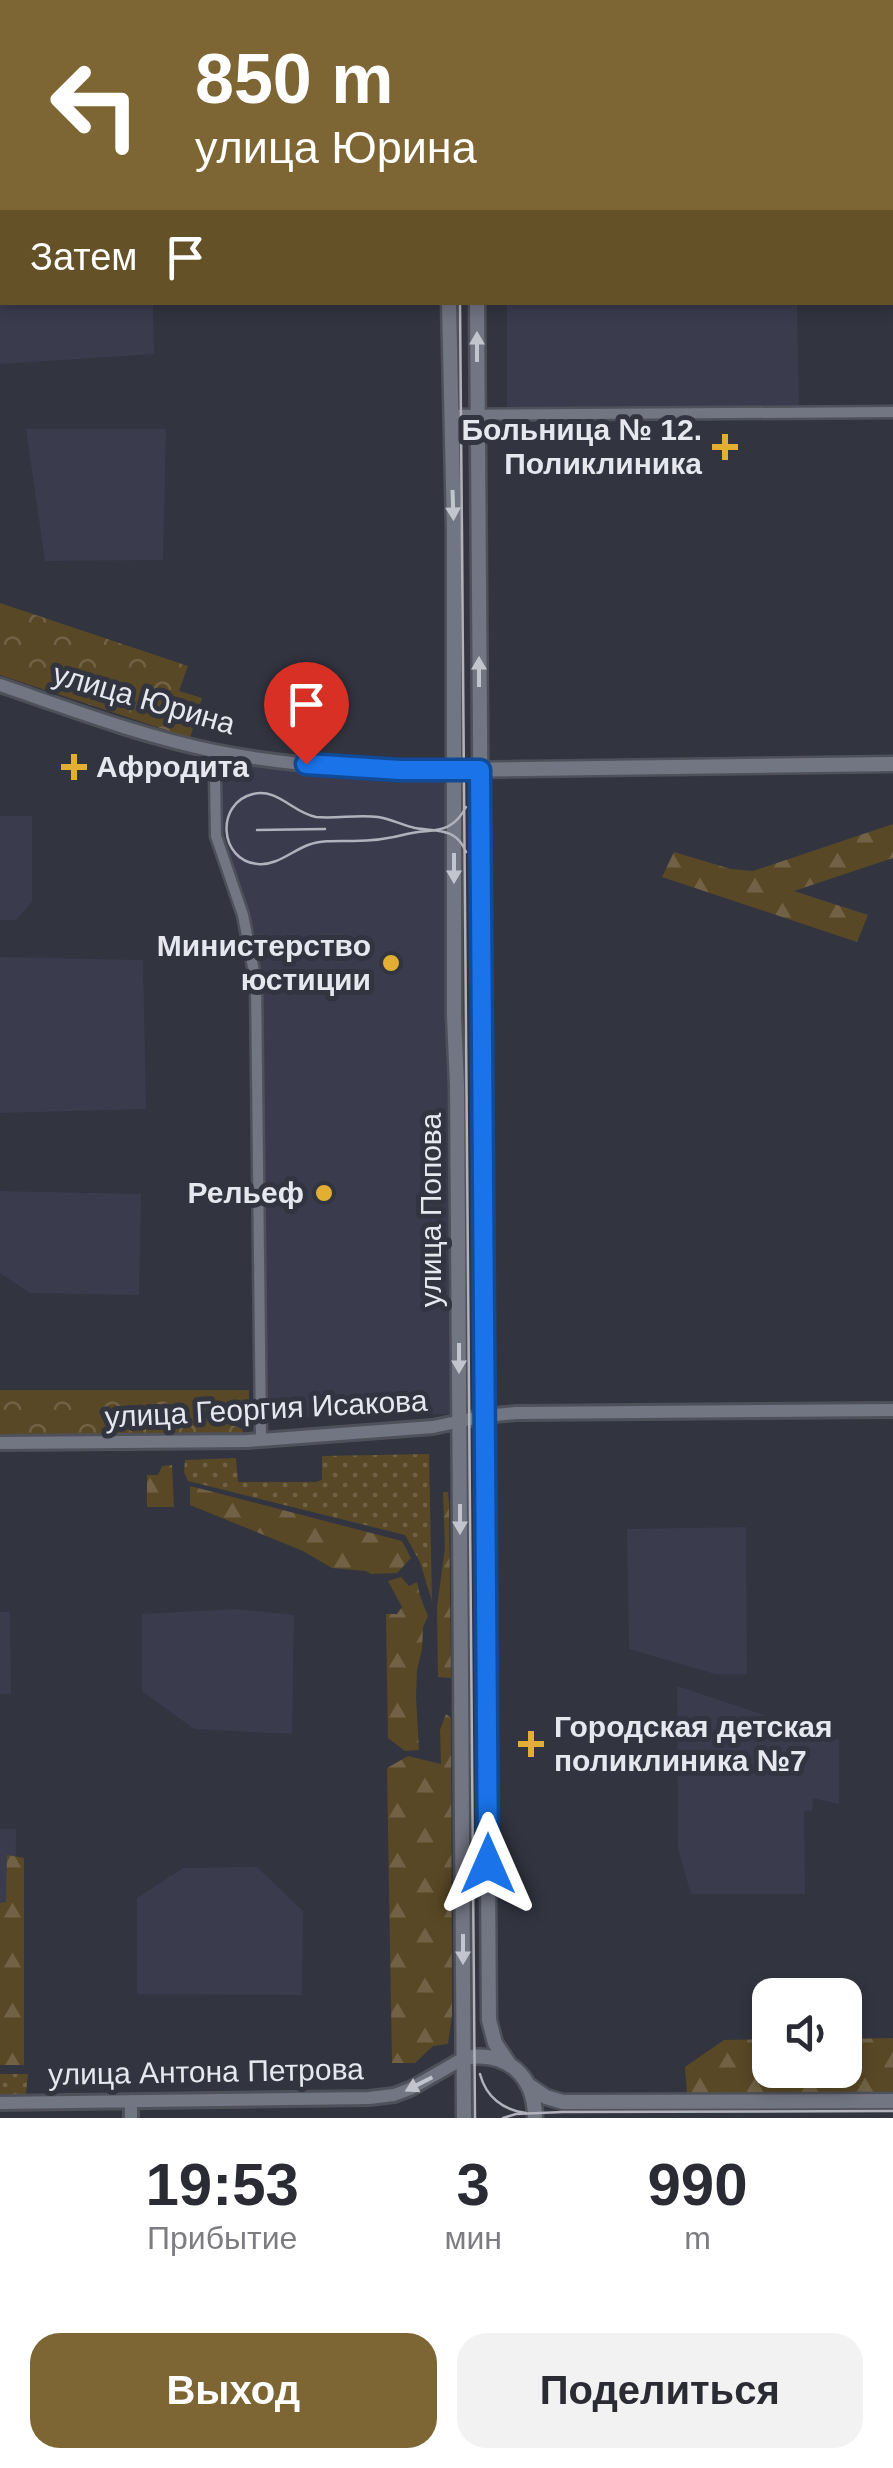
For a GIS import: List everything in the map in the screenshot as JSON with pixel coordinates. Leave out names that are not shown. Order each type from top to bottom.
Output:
[{"type":"main road","name":"улица Попова","points":[[450,305],[464,2118]]},
{"type":"main road","name":"улица Попова","points":[[477,305],[489,2020],[495,2044],[527,2084]]},
{"type":"main road","points":[[453,770],[893,764]]},
{"type":"main road","points":[[454,1016],[481,1014]]},
{"type":"main road","points":[[464,2058],[493,2056],[509,2064]]},
{"type":"main road","points":[[527,2084],[546,2097],[564,2102],[893,2101]]},
{"type":"main road","points":[[527,2084],[535,2118]]},
{"type":"street","points":[[450,415],[893,412]]},
{"type":"street","name":"улица Юрина","points":[[0,684],[148,734],[217,752],[355,768],[453,770]]},
{"type":"street","points":[[217,752],[216,836],[242,915],[256,982],[262,1440]]},
{"type":"street","name":"улица Георгия Исакова","points":[[0,1443],[262,1440],[434,1427],[521,1413],[893,1410]]},
{"type":"street","name":"улица Антона Петрова","points":[[0,2103],[369,2098],[394,2095],[464,2058]]},
{"type":"street","points":[[229,2100],[229,2118]]},
{"type":"street","points":[[131,2101],[131,2118]]},
{"type":"shaded area","points":[[0,305],[153,305],[154,354],[0,364]]},
{"type":"shaded area","points":[[507,305],[797,305],[799,408],[507,411]]},
{"type":"shaded area","points":[[26,429],[166,429],[163,560],[45,561]]},
{"type":"shaded area","points":[[221,758],[324,771],[427,777],[443,781],[447,789],[451,1414],[270,1418],[264,1395],[261,1018],[250,916],[218,836]]},
{"type":"shaded area","points":[[0,816],[32,816],[32,902],[16,920],[0,920]]},
{"type":"shaded area","points":[[0,957],[143,960],[146,1109],[0,1113]]},
{"type":"shaded area","points":[[0,1191],[141,1194],[139,1295],[30,1293],[0,1273]]},
{"type":"shaded area","points":[[746,1527],[747,1674],[715,1674],[629,1649],[627,1529]]},
{"type":"shaded area","points":[[237,1609],[294,1615],[292,1734],[194,1729],[142,1691],[142,1614]]},
{"type":"shaded area","points":[[0,1612],[10,1612],[11,1694],[0,1694]]},
{"type":"shaded area","points":[[677,1686],[839,1740],[839,1804],[813,1798],[812,1811],[804,1811],[805,1894],[691,1894],[678,1849]]},
{"type":"shaded area","points":[[0,1829],[16,1829],[14,2061],[0,2061]]},
{"type":"shaded area","points":[[257,1867],[303,1911],[302,1995],[137,1994],[137,1898],[183,1868]]},
{"type":"green space","points":[[0,603],[188,666],[179,691],[202,698],[190,738],[0,675]]},
{"type":"green space","points":[[893,824],[893,858],[794,891],[868,915],[857,942],[662,877],[674,852],[731,869],[753,871]]},
{"type":"green space","points":[[0,1390],[249,1390],[249,1405],[234,1406],[228,1415],[232,1425],[243,1429],[243,1434],[0,1435]]},
{"type":"green space","points":[[429,1454],[432,1601],[420,1562],[405,1535],[188,1481],[184,1472],[185,1460],[236,1458],[238,1482],[316,1482],[322,1480],[322,1456]]},
{"type":"green space","points":[[172,1465],[174,1507],[147,1507],[147,1475],[158,1475],[162,1466]]},
{"type":"green space","points":[[190,1486],[402,1541],[411,1558],[397,1573],[332,1568],[303,1551],[190,1505]]},
{"type":"green space","points":[[443,1492],[448,1492],[449,1505],[451,1678],[438,1677],[437,1607],[445,1548]]},
{"type":"green space","points":[[401,1577],[409,1586],[417,1582],[428,1616],[417,1670],[419,1750],[405,1751],[388,1738],[386,1614],[397,1614],[402,1607],[388,1581]]},
{"type":"green space","points":[[446,1714],[451,1718],[452,2015],[448,2044],[433,2046],[415,2063],[392,2063],[387,1768],[408,1756],[441,1764],[440,1730]]},
{"type":"green space","points":[[7,1855],[24,1858],[24,2065],[0,2065],[0,1903],[6,1902]]},
{"type":"green space","points":[[893,2038],[893,2093],[687,2094],[685,2067],[724,2040],[752,2039],[752,2088],[862,2088],[862,2039]]},
{"type":"green space","points":[[0,2074],[28,2074],[26,2094],[0,2094]]},
{"type":"tram line","points":[[460,305],[475,2118]]},
{"type":"tram line","points":[[466,807],[454,823],[440,829],[433,830],[416,832],[373,840],[319,842],[265,864],[245,860],[235,853],[227,831],[232,808],[241,799],[262,793],[316,817],[378,817],[415,828],[431,830],[438,831],[445,832],[457,838],[466,852]]},
{"type":"tram line","points":[[257,830],[325,829]]},
{"type":"tram line","points":[[480,2074],[497,2101],[526,2113]]},
{"type":"tram line","points":[[503,2118],[563,2112],[893,2111]]},
{"type":"place","name":"Больница № 12. Поликлиника","points":[[725,447]]},
{"type":"place","name":"Афродита","points":[[74,767]]},
{"type":"place","name":"Министерство юстиции","points":[[391,963]]},
{"type":"place","name":"Рельеф","points":[[324,1193]]},
{"type":"place","name":"Городская детская поликлиника №7","points":[[531,1744]]},
{"type":"route","points":[[306,764],[480,770],[488,1864]]}]
